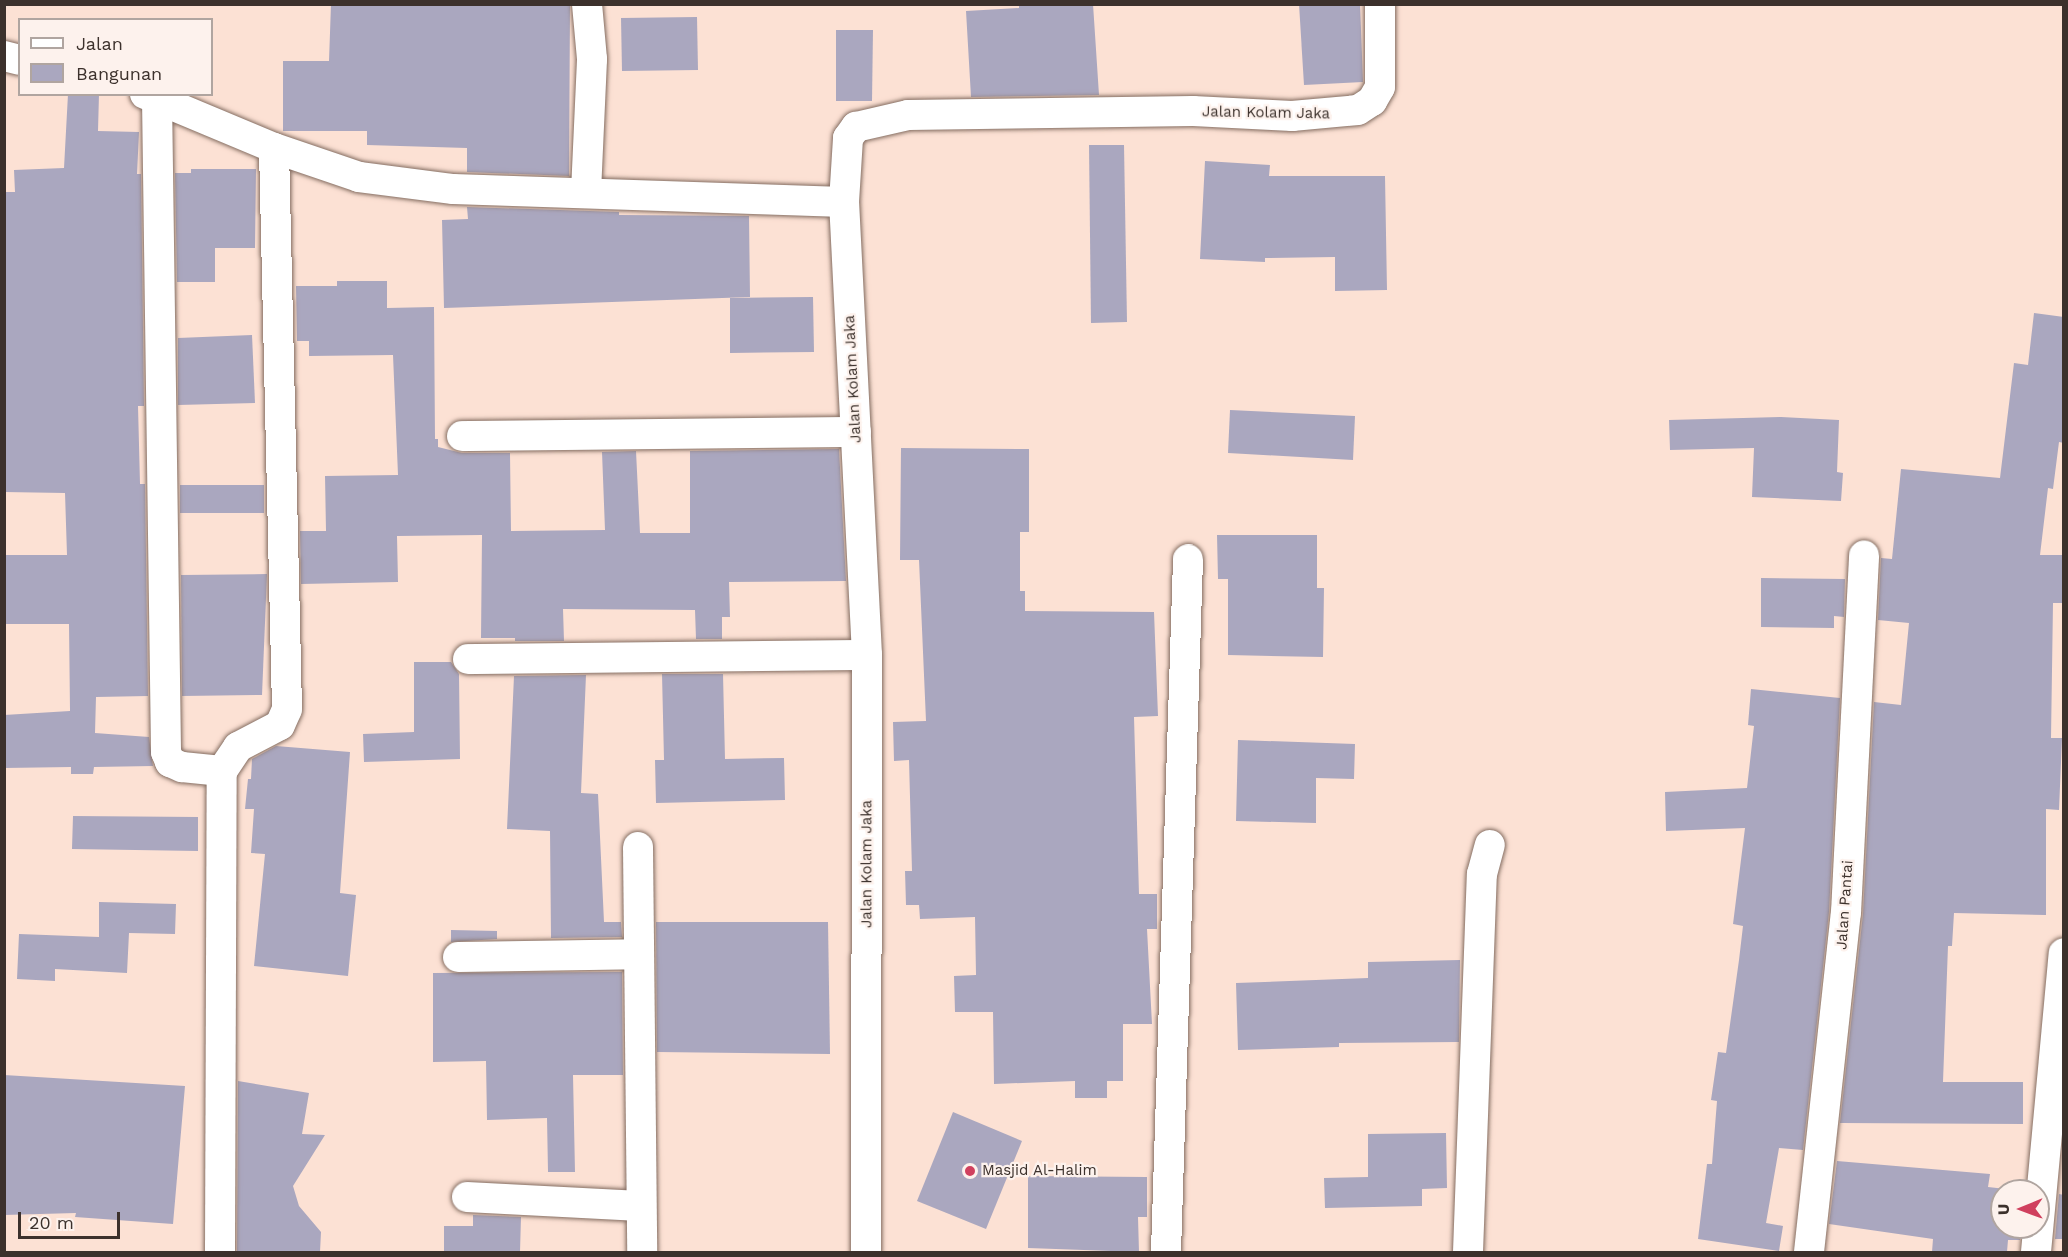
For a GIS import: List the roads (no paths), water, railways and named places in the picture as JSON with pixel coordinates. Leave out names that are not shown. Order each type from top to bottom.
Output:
[{"type":"street","points":[[586,192],[592,59],[587,4]]},
{"type":"street","name":"Jalan Kolam Jaka","points":[[866,1252],[867,656],[844,202],[848,138],[856,127],[881,119],[908,115],[1193,111],[1292,116],[1358,110],[1372,101],[1380,87],[1380,4]]},
{"type":"street","points":[[222,771],[182,767],[170,762],[166,752],[151,96],[274,148],[359,177],[453,189],[844,202]]},
{"type":"street","points":[[220,1252],[222,771],[238,747],[280,725],[287,709],[274,148]]},
{"type":"street","points":[[462,436],[856,432]]},
{"type":"street","name":"Jalan Pantai","points":[[1809,1252],[1846,913],[1864,555]]},
{"type":"street","points":[[1166,1252],[1188,559]]},
{"type":"street","points":[[468,659],[867,656]]},
{"type":"street","points":[[1468,1252],[1482,874],[1490,845]]},
{"type":"street","points":[[638,847],[642,1252]]},
{"type":"street","points":[[2036,1252],[2064,952]]},
{"type":"street","points":[[458,957],[639,954]]},
{"type":"street","points":[[467,1197],[640,1206]]},
{"type":"place","name":"Masjid Al-Halim","points":[[970,1171]]}]
